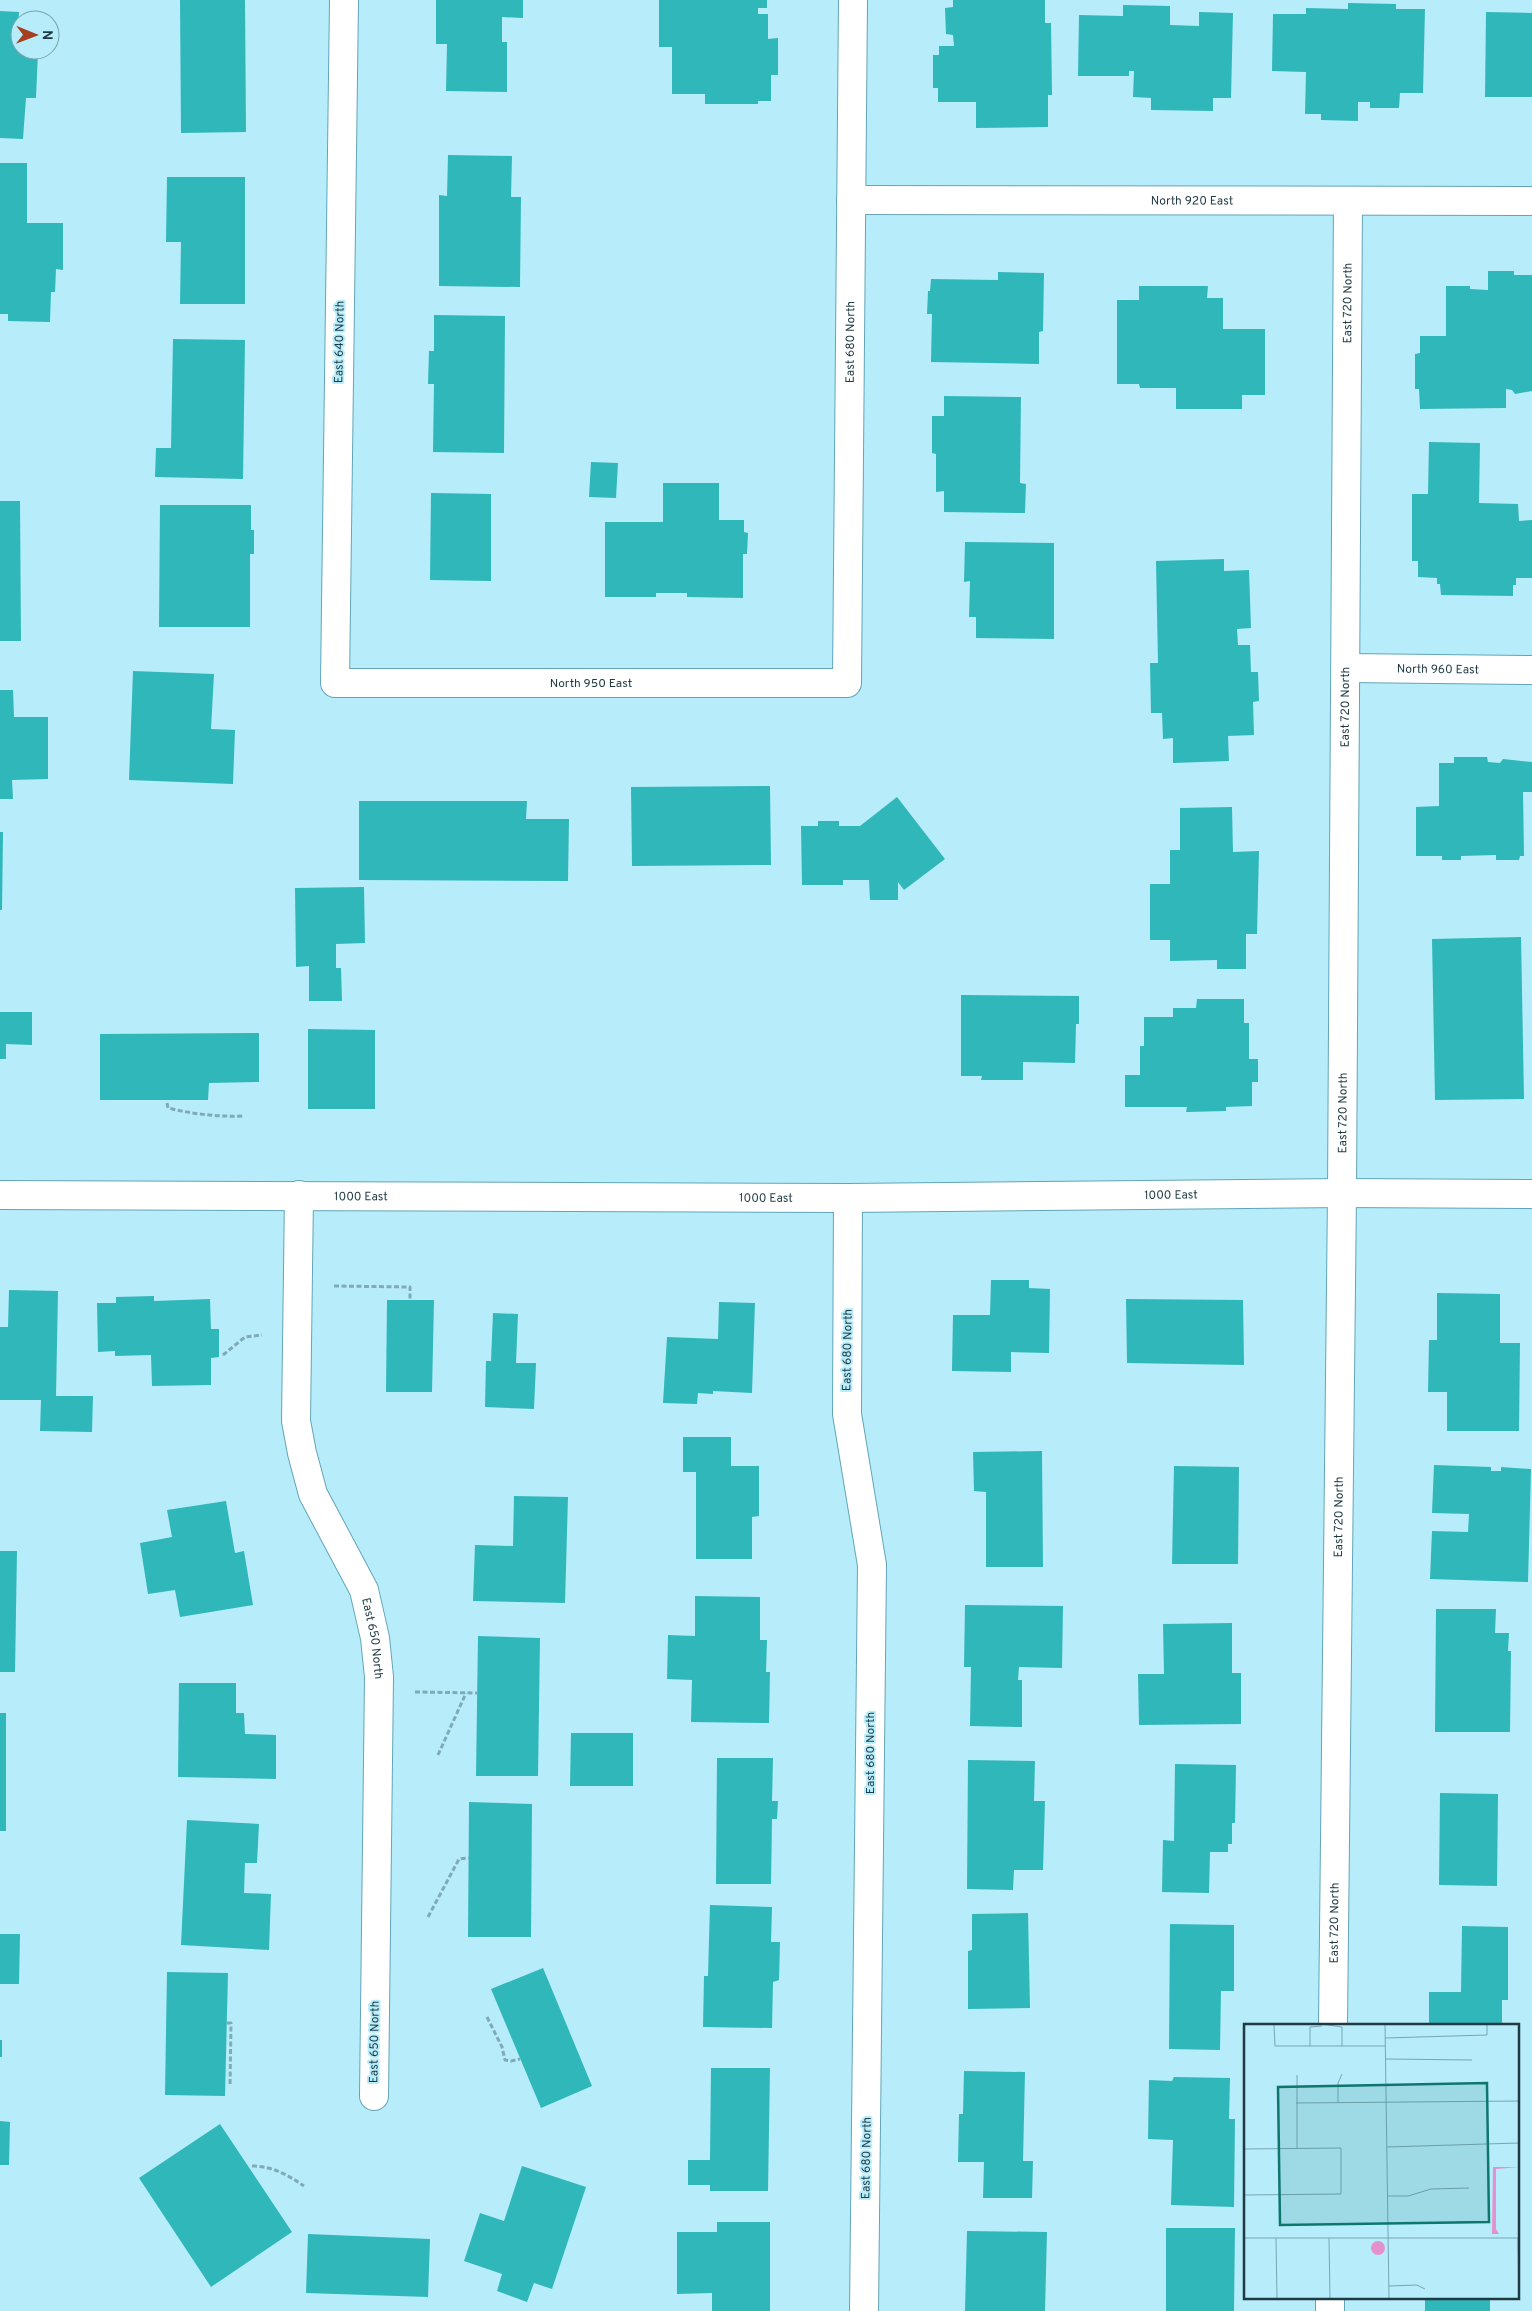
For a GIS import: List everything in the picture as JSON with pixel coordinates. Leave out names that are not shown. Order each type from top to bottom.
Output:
[{"type":"street","name":"East 640 North","points":[[335,683],[344,0]]},
{"type":"street","name":"East 680 North","points":[[847,683],[852,0]]},
{"type":"street","name":"North 920 East","points":[[852,200],[1532,202]]},
{"type":"street","name":"East 720 North","points":[[1333,2024],[1342,1193],[1348,201]]},
{"type":"street","name":"North 960 East","points":[[1346,668],[1532,670]]},
{"type":"street","name":"North 950 East","points":[[335,683],[847,683]]},
{"type":"street","name":"1000 East","points":[[0,1195],[848,1198],[1342,1193],[1532,1194]]},
{"type":"street","name":"East 650 North","points":[[299,1195],[296,1421],[313,1494],[364,1590],[375,1638],[379,1686],[374,2096]]},
{"type":"street","name":"East 680 North","points":[[848,1198],[846,1414],[872,1565],[864,2311]]},
{"type":"street","points":[[1330,2298],[1330,2311]]},
{"type":"path","points":[[167,1103],[168,1108],[188,1113],[216,1117],[242,1116]]},
{"type":"path","points":[[298,1285],[410,1287],[410,1300]]},
{"type":"path","points":[[223,1355],[245,1337],[254,1334],[297,1334]]},
{"type":"path","points":[[414,1692],[476,1693]]},
{"type":"path","points":[[438,1755],[466,1693]]},
{"type":"path","points":[[428,1917],[460,1859],[469,1858]]},
{"type":"path","points":[[487,2016],[502,2047],[505,2060],[511,2062],[520,2058]]},
{"type":"path","points":[[227,2023],[232,2024],[230,2086]]},
{"type":"path","points":[[252,2166],[264,2166],[288,2174],[304,2186]]},
{"type":"building","points":[[180,0],[245,0],[246,132],[181,133]]},
{"type":"building","points":[[436,0],[523,0],[523,18],[502,17],[502,42],[507,42],[507,92],[446,91],[447,44],[436,44]]},
{"type":"building","points":[[659,0],[767,0],[767,8],[758,8],[758,14],[768,14],[768,39],[778,38],[778,75],[771,75],[771,101],[758,101],[758,104],[705,104],[705,94],[672,94],[672,47],[659,47]]},
{"type":"building","points":[[953,0],[1045,0],[1045,23],[1051,23],[1052,95],[1048,95],[1048,127],[976,128],[976,102],[938,102],[938,88],[933,88],[933,55],[939,55],[939,46],[954,46],[953,35],[946,34],[945,8],[953,7]]},
{"type":"building","points":[[1348,3],[1396,4],[1396,9],[1425,9],[1423,93],[1400,93],[1399,108],[1370,108],[1370,102],[1358,102],[1358,121],[1321,120],[1321,114],[1305,114],[1306,72],[1272,71],[1273,14],[1306,14],[1306,8],[1348,9]]},
{"type":"building","points":[[1123,5],[1170,6],[1170,25],[1199,26],[1199,12],[1233,13],[1231,98],[1213,98],[1213,111],[1151,110],[1151,98],[1133,97],[1134,71],[1129,71],[1129,76],[1078,76],[1079,15],[1123,16]]},
{"type":"building","points":[[0,11],[10,12],[10,60],[38,60],[36,98],[26,98],[23,139],[0,138]]},
{"type":"building","points":[[1486,12],[1532,13],[1532,97],[1485,97]]},
{"type":"building","points":[[448,155],[512,156],[511,197],[521,197],[520,287],[439,286],[439,195],[447,196]]},
{"type":"building","points":[[0,163],[27,163],[27,223],[63,223],[63,270],[56,269],[55,292],[51,292],[50,322],[8,321],[8,314],[0,314]]},
{"type":"building","points":[[167,177],[245,177],[245,304],[180,304],[181,242],[166,242]]},
{"type":"building","points":[[1488,271],[1514,271],[1514,275],[1532,275],[1532,391],[1515,394],[1512,390],[1506,389],[1506,408],[1420,409],[1419,389],[1415,389],[1415,354],[1420,353],[1420,336],[1446,336],[1446,286],[1470,286],[1470,289],[1488,290]]},
{"type":"building","points":[[998,272],[1044,273],[1043,331],[1039,332],[1039,364],[931,362],[932,314],[927,314],[928,291],[930,291],[931,279],[998,280]]},
{"type":"building","points":[[1139,286],[1208,286],[1207,298],[1223,298],[1223,329],[1265,329],[1265,395],[1242,395],[1242,409],[1176,409],[1176,388],[1140,388],[1139,384],[1117,384],[1117,300],[1139,300]]},
{"type":"building","points":[[434,315],[505,316],[504,453],[433,452],[434,384],[428,384],[429,351],[434,351]]},
{"type":"building","points":[[173,339],[245,340],[243,479],[155,477],[156,448],[171,448]]},
{"type":"building","points":[[944,396],[1021,397],[1020,483],[1026,484],[1025,513],[944,512],[944,491],[936,492],[936,454],[932,453],[932,416],[944,416]]},
{"type":"building","points":[[1429,442],[1480,443],[1479,503],[1518,504],[1519,521],[1532,520],[1532,578],[1516,578],[1516,585],[1513,585],[1513,596],[1441,595],[1440,584],[1437,584],[1437,578],[1418,577],[1418,561],[1412,561],[1412,494],[1428,494]]},
{"type":"building","points":[[591,462],[618,463],[616,498],[589,497]]},
{"type":"building","points":[[663,483],[719,483],[719,520],[744,520],[744,532],[748,533],[747,554],[743,554],[743,598],[687,597],[687,593],[656,593],[656,597],[605,597],[605,522],[663,522]]},
{"type":"building","points":[[431,493],[491,494],[491,581],[430,580]]},
{"type":"building","points":[[0,501],[20,501],[21,641],[0,641]]},
{"type":"building","points":[[160,505],[251,505],[251,530],[254,530],[254,554],[250,554],[250,627],[159,627]]},
{"type":"building","points":[[965,542],[1054,543],[1054,639],[976,638],[976,617],[969,617],[970,581],[964,582]]},
{"type":"building","points":[[1224,559],[1224,571],[1249,570],[1251,628],[1237,629],[1238,645],[1250,645],[1251,672],[1258,672],[1259,701],[1253,702],[1254,735],[1228,736],[1229,761],[1173,763],[1173,738],[1163,739],[1162,713],[1151,713],[1150,663],[1158,663],[1156,561]]},
{"type":"building","points":[[133,671],[214,674],[211,729],[235,730],[233,784],[129,780]]},
{"type":"building","points":[[0,690],[13,690],[14,717],[48,717],[48,779],[12,780],[13,799],[0,799]]},
{"type":"building","points":[[1454,757],[1487,757],[1488,762],[1500,763],[1503,759],[1532,762],[1532,792],[1523,792],[1524,856],[1520,856],[1519,860],[1496,860],[1496,855],[1461,856],[1461,860],[1442,860],[1442,856],[1416,856],[1416,807],[1439,806],[1439,763],[1454,763]]},
{"type":"building","points":[[770,786],[771,865],[632,866],[631,787]]},
{"type":"building","points":[[897,797],[945,859],[904,890],[898,882],[898,900],[870,900],[869,880],[843,880],[843,885],[802,885],[801,826],[818,826],[818,821],[839,821],[839,826],[860,826]]},
{"type":"building","points":[[359,801],[527,801],[526,819],[569,819],[568,881],[359,880]]},
{"type":"building","points":[[1232,807],[1233,852],[1259,851],[1257,934],[1246,934],[1246,969],[1217,969],[1217,960],[1170,961],[1170,940],[1150,940],[1150,884],[1170,884],[1170,850],[1180,850],[1180,808]]},
{"type":"building","points":[[0,832],[3,832],[2,910],[0,910]]},
{"type":"building","points":[[364,887],[365,943],[336,944],[336,968],[341,968],[342,1001],[309,1001],[309,966],[296,967],[295,888]]},
{"type":"building","points":[[1521,937],[1524,1099],[1435,1100],[1432,939]]},
{"type":"building","points":[[961,995],[1079,996],[1079,1024],[1076,1024],[1075,1063],[1023,1062],[1023,1080],[981,1080],[982,1076],[961,1076]]},
{"type":"building","points":[[1197,999],[1244,999],[1244,1023],[1249,1023],[1249,1059],[1258,1059],[1258,1082],[1252,1082],[1252,1106],[1226,1107],[1226,1111],[1186,1112],[1187,1107],[1125,1107],[1125,1075],[1140,1075],[1140,1046],[1144,1046],[1144,1017],[1173,1017],[1173,1008],[1196,1008]]},
{"type":"building","points":[[0,1012],[32,1012],[32,1045],[6,1044],[6,1059],[0,1059]]},
{"type":"building","points":[[308,1029],[375,1030],[375,1109],[308,1109]]},
{"type":"building","points":[[259,1033],[259,1082],[209,1083],[208,1100],[100,1100],[100,1034]]},
{"type":"building","points":[[991,1280],[1029,1280],[1029,1288],[1050,1289],[1049,1353],[1011,1352],[1011,1372],[952,1371],[953,1315],[990,1315]]},
{"type":"building","points":[[9,1290],[58,1291],[56,1396],[93,1396],[92,1432],[40,1431],[41,1400],[0,1400],[0,1327],[8,1327]]},
{"type":"building","points":[[1437,1293],[1500,1294],[1500,1343],[1520,1343],[1519,1431],[1447,1431],[1447,1392],[1428,1392],[1429,1340],[1437,1340]]},
{"type":"building","points":[[154,1296],[154,1301],[210,1299],[211,1329],[219,1329],[219,1357],[211,1358],[211,1385],[152,1386],[151,1355],[115,1356],[115,1351],[98,1352],[97,1303],[116,1303],[116,1297]]},
{"type":"building","points":[[1126,1299],[1243,1300],[1244,1365],[1127,1363]]},
{"type":"building","points":[[387,1300],[434,1300],[432,1392],[386,1392]]},
{"type":"building","points":[[719,1302],[755,1303],[752,1393],[713,1391],[713,1394],[698,1393],[697,1404],[663,1403],[667,1337],[718,1339]]},
{"type":"building","points":[[493,1313],[518,1314],[516,1363],[536,1363],[534,1409],[485,1407],[486,1361],[491,1361]]},
{"type":"building","points":[[683,1437],[731,1437],[731,1466],[759,1466],[759,1516],[752,1517],[752,1559],[696,1559],[696,1472],[683,1472]]},
{"type":"building","points":[[1042,1451],[1043,1567],[986,1567],[986,1492],[974,1491],[973,1452]]},
{"type":"building","points":[[1434,1465],[1491,1467],[1491,1471],[1501,1471],[1501,1467],[1531,1469],[1528,1582],[1430,1579],[1432,1531],[1468,1532],[1469,1514],[1432,1513]]},
{"type":"building","points":[[1174,1466],[1239,1467],[1238,1564],[1172,1564]]},
{"type":"building","points":[[514,1496],[568,1497],[565,1603],[473,1601],[475,1545],[513,1546]]},
{"type":"building","points":[[226,1501],[235,1553],[244,1551],[253,1605],[180,1617],[175,1590],[148,1594],[140,1543],[172,1537],[167,1510]]},
{"type":"building","points":[[0,1551],[17,1551],[15,1672],[0,1672]]},
{"type":"building","points":[[695,1596],[760,1597],[760,1640],[767,1640],[766,1672],[770,1672],[769,1723],[691,1722],[692,1680],[667,1679],[668,1635],[695,1636]]},
{"type":"building","points":[[965,1605],[1063,1606],[1062,1668],[1019,1667],[1018,1680],[1022,1680],[1022,1727],[970,1726],[971,1667],[964,1667]]},
{"type":"building","points":[[1436,1609],[1496,1609],[1495,1633],[1509,1633],[1508,1651],[1511,1651],[1510,1732],[1435,1732]]},
{"type":"building","points":[[1232,1623],[1232,1673],[1241,1673],[1241,1724],[1139,1725],[1138,1674],[1164,1674],[1163,1624]]},
{"type":"building","points":[[478,1636],[540,1638],[538,1776],[476,1776]]},
{"type":"building","points":[[179,1683],[236,1683],[236,1713],[244,1713],[245,1734],[276,1735],[276,1779],[178,1777]]},
{"type":"building","points":[[0,1713],[6,1713],[6,1831],[0,1831]]},
{"type":"building","points":[[571,1733],[633,1733],[633,1786],[570,1786]]},
{"type":"building","points":[[717,1758],[773,1758],[772,1801],[778,1801],[777,1819],[772,1819],[771,1884],[716,1884]]},
{"type":"building","points":[[968,1760],[1035,1761],[1034,1801],[1045,1801],[1043,1870],[1014,1870],[1013,1890],[967,1889]]},
{"type":"building","points":[[1175,1764],[1236,1765],[1235,1823],[1232,1823],[1232,1844],[1228,1844],[1228,1852],[1210,1852],[1209,1893],[1162,1892],[1163,1840],[1174,1841]]},
{"type":"building","points":[[1440,1793],[1498,1794],[1497,1886],[1439,1885]]},
{"type":"building","points":[[469,1802],[532,1804],[531,1937],[468,1937]]},
{"type":"building","points":[[187,1820],[259,1824],[257,1863],[245,1863],[244,1893],[271,1894],[269,1950],[181,1945]]},
{"type":"building","points":[[710,1905],[772,1907],[771,1942],[780,1942],[779,1980],[773,1982],[772,2028],[703,2027],[704,1976],[708,1976]]},
{"type":"building","points":[[1028,1913],[1030,2008],[968,2009],[968,1951],[972,1950],[972,1914]]},
{"type":"building","points":[[1170,1924],[1234,1925],[1234,1991],[1221,1991],[1220,2050],[1169,2049]]},
{"type":"building","points":[[1462,1926],[1508,1927],[1508,2000],[1502,2000],[1502,2024],[1429,2024],[1429,1992],[1461,1992]]},
{"type":"building","points":[[0,1934],[20,1934],[19,1984],[0,1984]]},
{"type":"building","points":[[543,1968],[592,2086],[541,2108],[491,1989]]},
{"type":"building","points":[[167,1972],[228,1973],[225,2096],[165,2095]]},
{"type":"building","points":[[0,2040],[2,2040],[2,2057],[0,2057]]},
{"type":"building","points":[[711,2068],[770,2068],[768,2191],[710,2191],[710,2185],[688,2185],[688,2160],[710,2160]]},
{"type":"building","points":[[964,2071],[1025,2072],[1023,2161],[1033,2161],[1032,2198],[983,2198],[984,2162],[958,2162],[959,2114],[963,2114]]},
{"type":"building","points":[[1174,2077],[1230,2078],[1229,2119],[1235,2119],[1234,2207],[1171,2205],[1173,2140],[1148,2139],[1149,2080],[1172,2081]]},
{"type":"building","points":[[0,2121],[10,2122],[9,2165],[0,2165]]},
{"type":"building","points":[[220,2124],[292,2232],[211,2287],[139,2178]]},
{"type":"building","points":[[522,2166],[586,2187],[552,2289],[534,2283],[527,2302],[497,2291],[502,2274],[464,2261],[480,2213],[504,2221]]},
{"type":"building","points":[[717,2222],[770,2222],[770,2311],[712,2311],[712,2293],[677,2294],[677,2232],[717,2232]]},
{"type":"building","points":[[1166,2228],[1235,2228],[1234,2311],[1166,2311]]},
{"type":"building","points":[[967,2231],[1047,2232],[1045,2311],[965,2311]]},
{"type":"building","points":[[308,2234],[430,2239],[428,2297],[306,2293]]},
{"type":"building","points":[[1425,2298],[1490,2298],[1490,2311],[1425,2311]]}]
